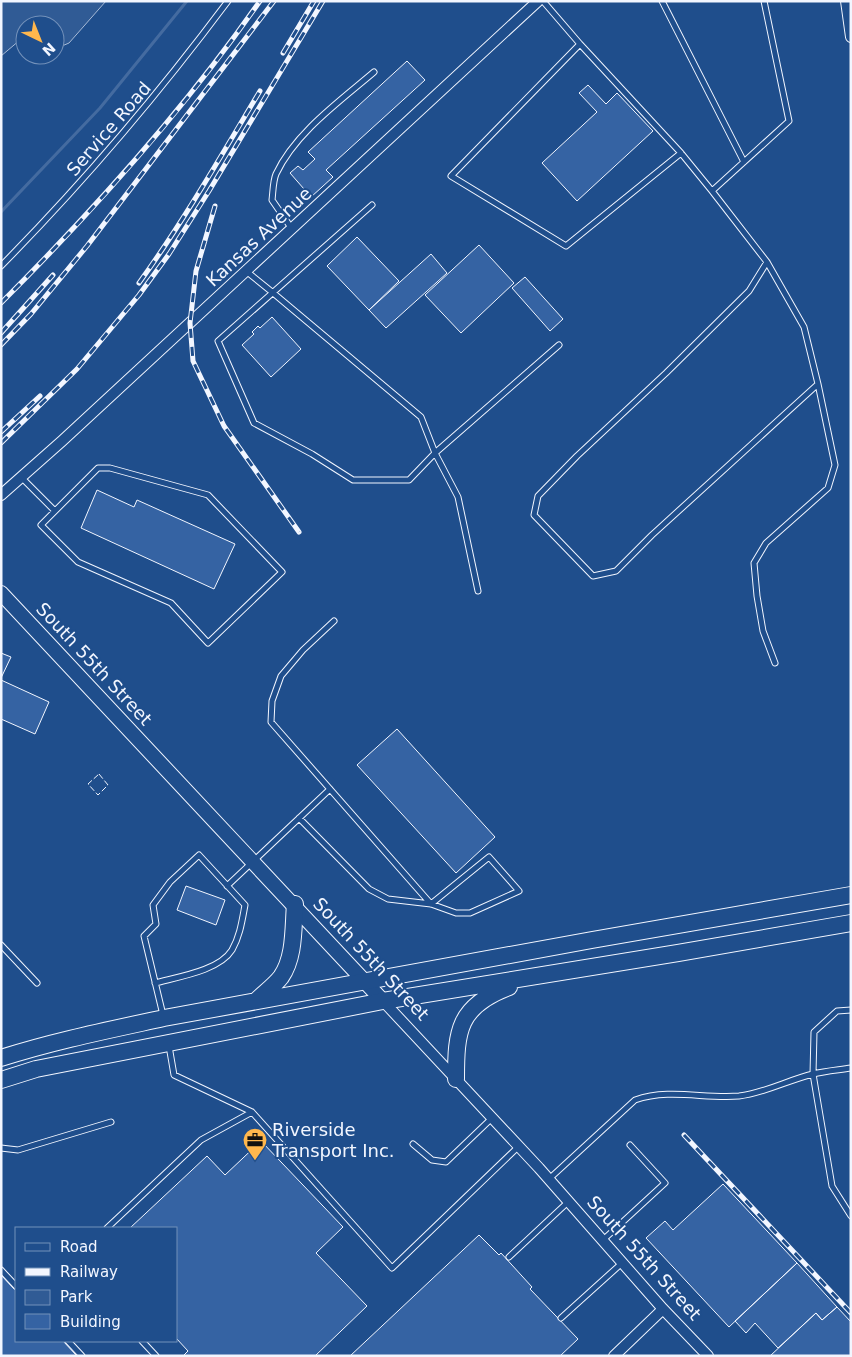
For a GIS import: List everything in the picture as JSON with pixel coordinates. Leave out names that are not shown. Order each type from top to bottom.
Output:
[{"type":"main road","name":"South 55th Street","points":[[1,593],[383,1001]]},
{"type":"main road","points":[[1,1058],[105,1030],[164,1018],[851,895]]},
{"type":"main road","points":[[256,1002],[281,976],[289,961],[293,938],[294,904]]},
{"type":"main road","points":[[1,1080],[36,1069],[383,1001],[678,954],[851,923]]},
{"type":"main road","points":[[456,1080],[456,1049],[461,1026],[472,1007],[492,993],[541,975]]},
{"type":"street","name":"Kansas Avenue","points":[[1,495],[538,1]]},
{"type":"street","points":[[846,1],[851,37]]},
{"type":"street","name":"South 55th Street","points":[[383,1001],[549,1180],[663,1309],[708,1356]]},
{"type":"street","points":[[614,1356],[663,1309]]},
{"type":"lane","name":"Service Road","points":[[1,266],[71,194],[136,120],[183,62],[228,1]]},
{"type":"lane","points":[[543,1],[580,44],[681,153],[712,191],[767,262],[804,327],[835,465],[828,488],[766,544],[754,563],[763,631],[775,663]]},
{"type":"lane","points":[[662,1],[744,162]]},
{"type":"lane","points":[[712,191],[789,121],[764,1]]},
{"type":"lane","points":[[580,44],[451,176],[566,246],[681,153]]},
{"type":"lane","points":[[292,229],[272,200],[275,176],[291,148],[311,127],[374,72]]},
{"type":"lane","points":[[372,205],[218,341],[254,422],[312,454],[353,480],[409,480],[435,454],[559,345]]},
{"type":"lane","points":[[767,262],[749,291],[666,373],[576,456],[538,496],[534,515],[593,576],[616,571],[652,535],[818,384]]},
{"type":"lane","points":[[246,271],[421,417],[435,454],[458,497],[478,591]]},
{"type":"lane","points":[[98,468],[110,468],[208,495],[282,572],[208,644],[171,603],[78,562],[40,525],[54,511],[98,468]]},
{"type":"lane","points":[[21,477],[54,511]]},
{"type":"lane","points":[[334,621],[303,650],[281,676],[272,701],[270,722],[431,904]]},
{"type":"lane","points":[[227,886],[330,789]]},
{"type":"lane","points":[[299,818],[369,889],[388,898],[431,904],[456,913],[470,913],[519,891],[489,857],[431,904]]},
{"type":"lane","points":[[155,983],[212,967],[231,952],[240,933],[245,905],[199,855],[170,882],[153,905],[156,924],[144,936],[155,983],[164,1018]]},
{"type":"lane","points":[[1,944],[37,982]]},
{"type":"lane","points":[[851,1010],[837,1011],[814,1032],[813,1074],[832,1186],[849,1208],[851,1216]]},
{"type":"lane","points":[[168,1043],[174,1075],[252,1112],[392,1268],[518,1147]]},
{"type":"lane","points":[[549,1180],[635,1100],[647,1096],[679,1094],[738,1096],[768,1090],[813,1074],[851,1068]]},
{"type":"lane","points":[[108,1227],[201,1140],[252,1112]]},
{"type":"lane","points":[[413,1144],[432,1160],[446,1162],[492,1118]]},
{"type":"lane","points":[[1,1148],[18,1150],[111,1122]]},
{"type":"lane","points":[[603,1241],[665,1183],[630,1145]]},
{"type":"lane","points":[[509,1257],[568,1202]]},
{"type":"lane","points":[[561,1318],[622,1263]]},
{"type":"lane","points":[[1,1270],[15,1285]]},
{"type":"lane","points":[[69,1342],[82,1356]]},
{"type":"lane","points":[[143,1342],[156,1356]]},
{"type":"green space","points":[[1,1],[106,1],[69,43],[65,45],[65,15],[15,15],[15,44],[1,56]]},
{"type":"building","points":[[407,61],[425,80],[326,170],[333,177],[311,197],[290,173],[298,166],[303,170],[315,159],[308,152]]},
{"type":"building","points":[[588,85],[606,104],[617,93],[653,131],[577,201],[542,163],[597,112],[579,93]]},
{"type":"building","points":[[357,237],[399,281],[369,310],[327,266]]},
{"type":"building","points":[[479,245],[514,283],[461,333],[425,295]]},
{"type":"building","points":[[431,254],[447,273],[386,328],[369,310]]},
{"type":"building","points":[[525,277],[563,319],[550,331],[512,288]]},
{"type":"building","points":[[272,317],[301,349],[271,377],[242,345],[254,334],[252,332],[258,326],[260,328]]},
{"type":"building","points":[[97,490],[134,507],[137,500],[235,544],[214,589],[81,528]]},
{"type":"building","points":[[1,653],[11,657],[1,678]]},
{"type":"building","points":[[1,680],[49,702],[35,734],[1,719]]},
{"type":"building","points":[[397,729],[495,837],[456,873],[357,765]]},
{"type":"building","points":[[186,886],[225,900],[216,925],[177,910]]},
{"type":"building","points":[[261,1141],[343,1227],[316,1253],[367,1306],[315,1356],[183,1356],[188,1351],[178,1340],[178,1227],[131,1227],[207,1156],[225,1175]]},
{"type":"building","points":[[723,1184],[797,1263],[729,1327],[646,1238],[665,1221],[673,1230]]},
{"type":"building","points":[[479,1235],[499,1255],[501,1253],[532,1287],[530,1289],[578,1339],[560,1356],[350,1356]]},
{"type":"building","points":[[797,1263],[837,1307],[822,1320],[816,1313],[778,1348],[755,1323],[746,1333],[735,1321]]},
{"type":"building","points":[[1,1275],[15,1290],[15,1342],[64,1342],[77,1356],[1,1356]]},
{"type":"building","points":[[837,1307],[851,1322],[851,1356],[770,1356],[816,1313],[822,1320]]},
{"type":"waterway","points":[[1,212],[100,108],[187,1]]},
{"type":"railway","points":[[1,303],[36,268],[137,158],[201,81],[260,1]]},
{"type":"railway","points":[[1,345],[31,314],[87,246],[274,1]]},
{"type":"railway","points":[[283,53],[314,1]]},
{"type":"railway","points":[[1,443],[77,369],[139,295],[169,254],[323,1]]},
{"type":"railway","points":[[139,283],[186,213],[260,91]]},
{"type":"railway","points":[[215,206],[196,271],[190,323],[193,361],[224,426],[299,532]]},
{"type":"railway","points":[[1,333],[53,275]]},
{"type":"railway","points":[[1,432],[40,396]]},
{"type":"railway","points":[[684,1135],[851,1313]]},
{"type":"fence","points":[[99,774],[108,785],[98,795],[88,784],[99,774]]},
{"type":"place","name":"Riverside Transport Inc.","points":[[255,1161]]}]
